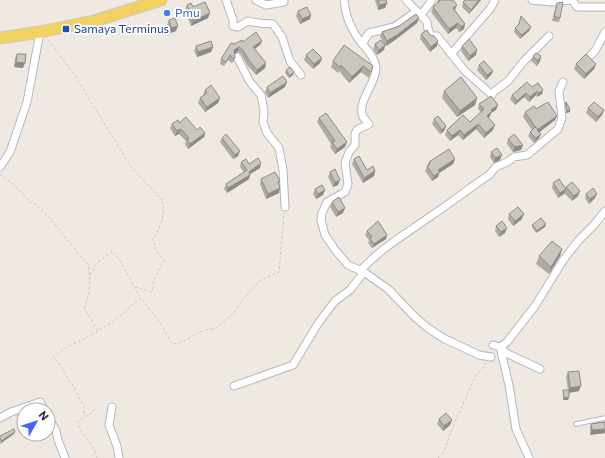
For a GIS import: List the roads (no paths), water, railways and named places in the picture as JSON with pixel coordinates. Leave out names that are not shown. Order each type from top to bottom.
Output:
[{"type":"main road","points":[[0,38],[40,32],[94,21],[161,0]]},
{"type":"street","points":[[226,0],[233,20],[233,26],[238,27],[248,21],[273,24],[282,37],[290,61],[301,75]]},
{"type":"street","points":[[256,0],[266,5],[284,2],[284,0]]},
{"type":"street","points":[[344,0],[345,9],[354,32],[375,60],[376,70],[372,83],[367,90],[363,105],[363,116],[369,124],[357,130],[355,134],[355,145],[349,152],[345,163],[348,184],[345,192],[327,202],[322,213],[320,220],[325,236],[348,265],[363,271],[388,289],[416,318],[433,331],[479,355],[491,357]]},
{"type":"street","points":[[406,0],[427,22],[431,36],[437,36],[465,71],[492,94],[508,81],[524,61],[549,36]]},
{"type":"street","points":[[362,44],[369,33],[394,27],[419,13],[432,0]]},
{"type":"street","points":[[451,54],[496,0]]},
{"type":"street","points":[[532,0],[551,2],[572,0],[577,7],[605,7]]},
{"type":"street","points":[[0,166],[10,152],[27,102],[40,32]]},
{"type":"street","points":[[591,55],[596,51],[605,32]]},
{"type":"street","points":[[237,58],[250,82],[261,95],[264,110],[263,122],[267,133],[279,148],[283,170],[285,207]]},
{"type":"street","points":[[234,386],[293,365],[319,322],[335,301],[350,290],[371,259],[388,245],[432,216],[489,175],[496,167],[514,157],[527,155],[558,129],[562,118],[559,91],[563,82]]},
{"type":"street","points":[[497,346],[507,342],[535,306],[564,259],[605,211]]},
{"type":"street","points":[[497,346],[506,353],[540,369]]},
{"type":"street","points":[[497,346],[509,385],[516,429],[528,458]]},
{"type":"street","points":[[112,407],[109,425],[117,446],[119,458]]},
{"type":"street","points":[[0,418],[16,410]]},
{"type":"street","points":[[56,432],[65,458]]},
{"type":"lane","points":[[576,424],[605,418]]},
{"type":"place","name":"Pmu","points":[[167,13]]},
{"type":"place","name":"Samaya Terminus","points":[[66,29]]}]
